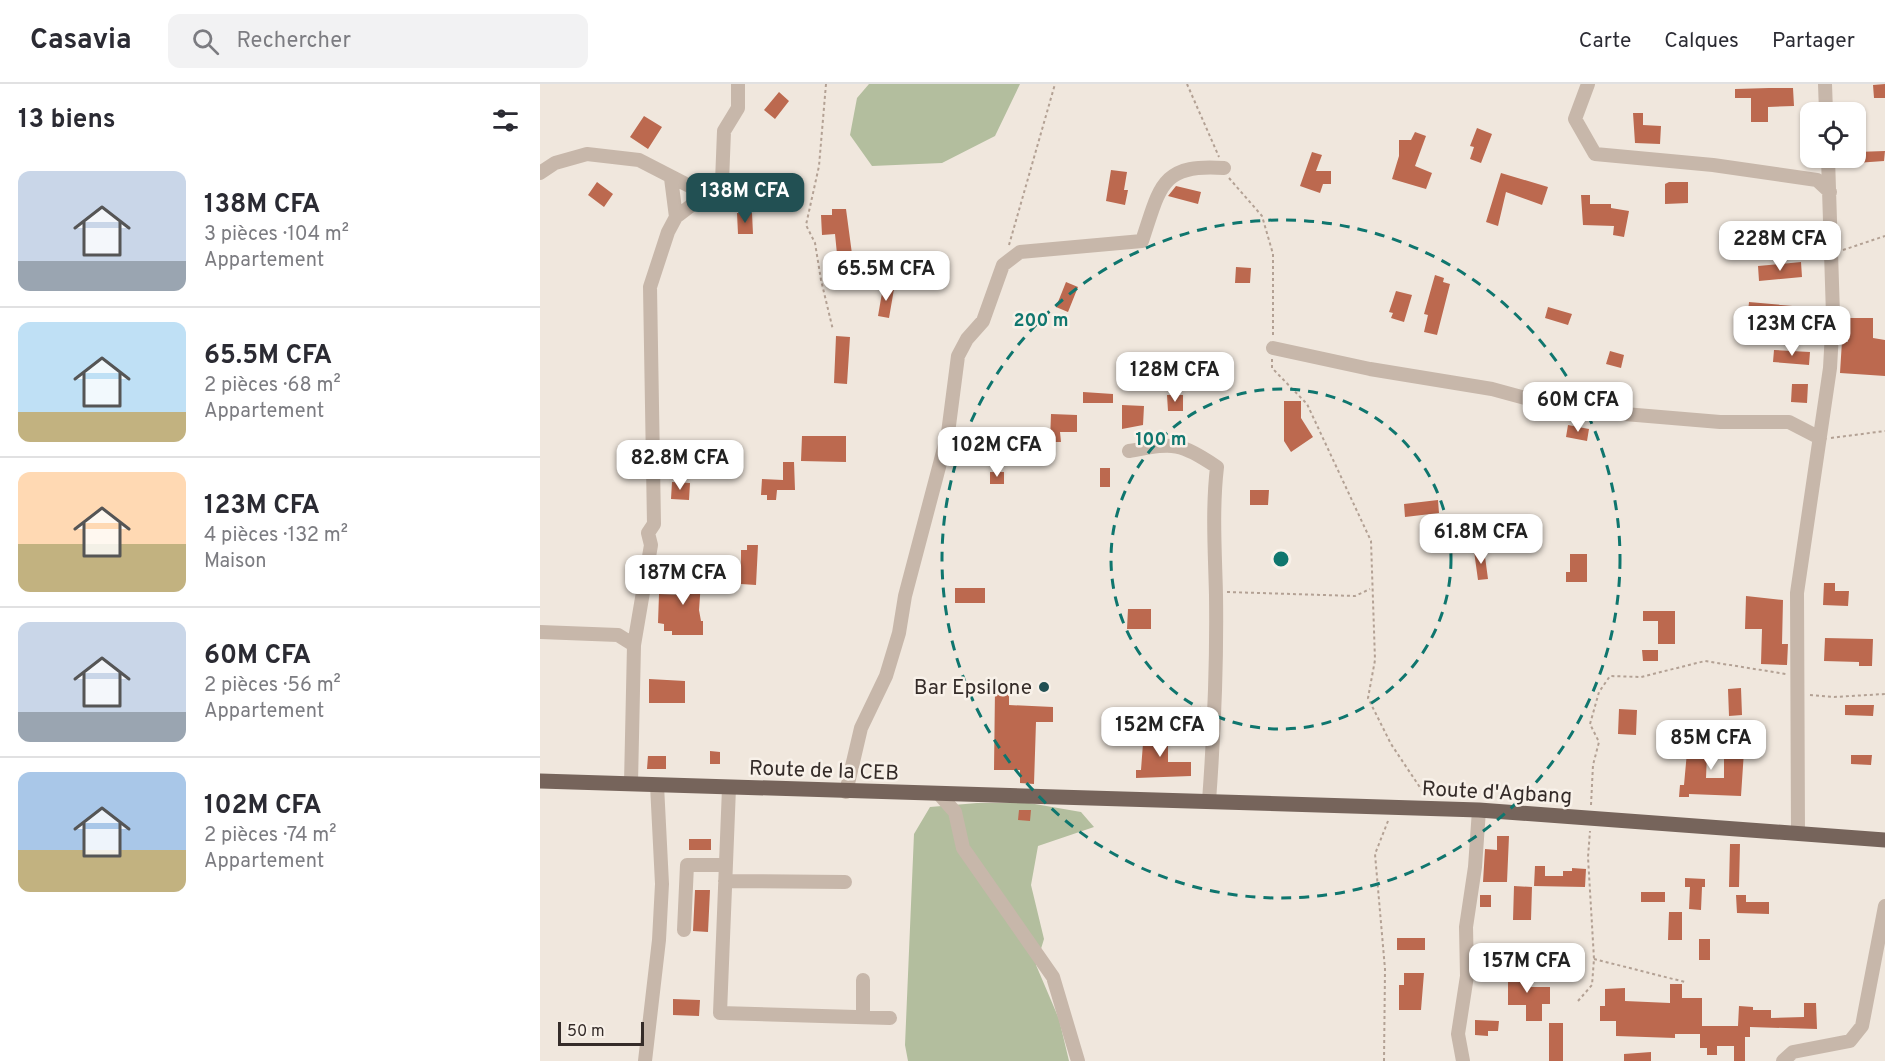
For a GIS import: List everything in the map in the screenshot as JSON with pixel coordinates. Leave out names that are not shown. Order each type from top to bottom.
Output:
[{"type":"main road","name":"Route de la CEB","points":[[540,781],[1107,799]]},
{"type":"main road","name":"Route d'Agbang","points":[[1107,799],[1479,810],[1885,840]]},
{"type":"street","points":[[631,783],[634,645],[651,545],[648,534],[654,524],[650,287],[668,232],[676,217],[722,182],[724,131],[738,108],[738,84]]},
{"type":"street","points":[[1588,84],[1575,119],[1595,154],[1713,165],[1817,180],[1830,192]]},
{"type":"street","points":[[1825,84],[1826,102]]},
{"type":"street","points":[[540,173],[555,163],[587,154],[639,160],[705,194]]},
{"type":"street","points":[[846,792],[861,728],[886,676],[899,633],[905,596],[948,433],[958,356],[967,339],[983,321],[1003,265],[1020,252],[1142,241],[1155,202],[1166,181],[1179,169],[1203,166],[1224,168]]},
{"type":"street","points":[[1798,832],[1797,593],[1830,368],[1833,315],[1829,168]]},
{"type":"street","points":[[671,178],[676,217]]},
{"type":"street","points":[[1273,348],[1370,369],[1492,389],[1565,409],[1720,422],[1789,422],[1820,438]]},
{"type":"street","points":[[1129,451],[1170,444],[1192,451],[1217,467],[1212,508],[1216,595],[1215,720],[1209,801]]},
{"type":"street","points":[[540,632],[618,635],[634,645]]},
{"type":"street","points":[[645,1061],[659,940],[662,884],[657,785]]},
{"type":"street","points":[[729,788],[720,1013],[890,1018]]},
{"type":"street","points":[[940,795],[955,812],[963,848],[1053,977],[1080,1060]]},
{"type":"street","points":[[1463,1061],[1458,1034],[1467,976],[1466,927],[1475,867],[1479,810]]},
{"type":"street","points":[[684,930],[687,865],[725,865]]},
{"type":"street","points":[[725,881],[845,882]]},
{"type":"street","points":[[1783,1061],[1793,1052],[1850,1041],[1862,1026],[1885,906]]},
{"type":"street","points":[[862,1017],[863,980]]},
{"type":"path","points":[[826,84],[819,166],[806,225],[815,243],[833,330]]},
{"type":"path","points":[[1003,265],[1055,84]]},
{"type":"path","points":[[1187,84],[1228,177],[1262,216],[1273,254],[1272,368],[1307,404],[1371,541],[1375,660],[1368,698],[1391,744],[1431,808]]},
{"type":"path","points":[[1832,254],[1885,236]]},
{"type":"path","points":[[1820,438],[1885,431]]},
{"type":"path","points":[[1216,595],[1231,591],[1290,596],[1354,596],[1371,589]]},
{"type":"path","points":[[1578,1001],[1592,985],[1594,959],[1588,856],[1593,765],[1599,742],[1590,724],[1599,692],[1610,676],[1641,677],[1705,661],[1737,664],[1761,672],[1797,675]]},
{"type":"path","points":[[1809,695],[1834,698],[1885,694]]},
{"type":"path","points":[[1384,1061],[1385,969],[1375,854],[1394,807]]},
{"type":"path","points":[[1594,959],[1685,981]]},
{"type":"green space","points":[[869,84],[1020,84],[995,136],[942,163],[872,166],[850,135],[857,98]]},
{"type":"green space","points":[[977,803],[1029,803],[1081,812],[1094,827],[1038,846],[1031,885],[1044,939],[1036,965],[1059,1019],[1069,1061],[908,1061],[905,1045],[914,834],[930,807]]},
{"type":"building","points":[[1885,84],[1885,98],[1874,98],[1873,85]]},
{"type":"building","points":[[1793,88],[1794,106],[1768,107],[1768,122],[1751,122],[1751,98],[1735,98],[1735,89]]},
{"type":"building","points":[[779,92],[789,101],[775,119],[764,110]]},
{"type":"building","points":[[1633,113],[1643,113],[1643,125],[1661,126],[1660,144],[1635,143]]},
{"type":"building","points":[[644,116],[662,127],[648,149],[630,137]]},
{"type":"building","points":[[1477,128],[1492,134],[1481,163],[1470,159],[1474,147],[1470,146]]},
{"type":"building","points":[[1415,132],[1426,136],[1415,166],[1432,173],[1426,189],[1392,179],[1399,156],[1399,140],[1411,140]]},
{"type":"building","points":[[1885,151],[1884,161],[1866,162],[1866,152]]},
{"type":"building","points":[[1312,152],[1322,155],[1316,171],[1331,171],[1331,184],[1323,184],[1320,193],[1300,186]]},
{"type":"building","points":[[1111,170],[1127,172],[1124,190],[1128,190],[1125,205],[1106,201]]},
{"type":"building","points":[[1501,173],[1548,187],[1542,205],[1506,192],[1498,226],[1486,222]]},
{"type":"building","points":[[597,182],[613,194],[604,207],[588,195]]},
{"type":"building","points":[[1688,182],[1688,203],[1665,204],[1665,184]]},
{"type":"building","points":[[1176,186],[1201,192],[1198,204],[1168,196]]},
{"type":"building","points":[[1581,195],[1590,195],[1590,204],[1611,204],[1611,208],[1629,211],[1624,237],[1613,235],[1614,226],[1583,225]]},
{"type":"building","points":[[832,209],[846,209],[852,254],[837,254],[835,234],[822,235],[821,215],[832,215]]},
{"type":"building","points":[[737,213],[752,213],[753,234],[738,234]]},
{"type":"building","points":[[1801,262],[1802,277],[1759,281],[1758,266]]},
{"type":"building","points":[[1236,267],[1251,268],[1250,283],[1235,283]]},
{"type":"building","points":[[1435,275],[1444,278],[1443,282],[1450,284],[1437,335],[1424,332],[1428,315],[1424,314]]},
{"type":"building","points":[[1066,282],[1078,287],[1068,312],[1056,307]]},
{"type":"building","points":[[883,287],[894,289],[889,318],[878,316]]},
{"type":"building","points":[[1396,291],[1412,295],[1404,322],[1391,318],[1393,313],[1389,312]]},
{"type":"building","points":[[1749,302],[1804,307],[1803,317],[1748,312]]},
{"type":"building","points":[[1548,307],[1572,314],[1568,325],[1545,318]]},
{"type":"building","points":[[1848,318],[1873,318],[1873,338],[1885,340],[1885,376],[1840,373],[1842,341],[1848,342]]},
{"type":"building","points":[[836,336],[850,337],[847,384],[834,383]]},
{"type":"building","points":[[1774,350],[1810,352],[1809,365],[1773,362]]},
{"type":"building","points":[[1610,351],[1624,355],[1621,368],[1606,364]]},
{"type":"building","points":[[1792,384],[1808,384],[1807,403],[1791,402]]},
{"type":"building","points":[[1083,392],[1113,394],[1113,403],[1083,403]]},
{"type":"building","points":[[1167,395],[1183,395],[1183,411],[1168,411]]},
{"type":"building","points":[[1284,401],[1301,401],[1301,418],[1313,437],[1291,452],[1284,441]]},
{"type":"building","points":[[1122,405],[1144,406],[1143,425],[1122,429]]},
{"type":"building","points":[[1051,414],[1077,415],[1077,432],[1060,432],[1061,442],[1050,442]]},
{"type":"building","points":[[1568,425],[1589,429],[1587,441],[1566,437]]},
{"type":"building","points":[[802,436],[846,436],[846,462],[801,461]]},
{"type":"building","points":[[783,462],[794,462],[795,490],[777,490],[776,500],[767,500],[767,495],[761,495],[762,479],[783,480]]},
{"type":"building","points":[[1100,468],[1110,468],[1110,487],[1100,487]]},
{"type":"building","points":[[990,472],[1004,472],[1004,484],[990,484]]},
{"type":"building","points":[[672,482],[690,483],[689,500],[671,499]]},
{"type":"building","points":[[1250,490],[1269,490],[1268,505],[1250,505]]},
{"type":"building","points":[[1438,500],[1439,513],[1405,517],[1404,504]]},
{"type":"building","points":[[747,545],[758,545],[756,585],[741,584],[741,550],[747,550]]},
{"type":"building","points":[[1484,549],[1488,579],[1478,580],[1474,551]]},
{"type":"building","points":[[1570,554],[1587,554],[1587,582],[1566,582],[1566,572],[1570,572]]},
{"type":"building","points":[[657,562],[679,563],[679,574],[655,574]]},
{"type":"building","points":[[683,567],[702,568],[699,610],[701,621],[703,621],[703,635],[672,635],[672,631],[664,631],[664,624],[658,623],[659,594],[681,595]]},
{"type":"building","points":[[1824,583],[1835,583],[1835,591],[1849,591],[1848,606],[1823,605]]},
{"type":"building","points":[[955,588],[985,588],[985,603],[955,603]]},
{"type":"building","points":[[1746,596],[1783,600],[1782,644],[1788,644],[1787,665],[1761,664],[1762,629],[1745,629]]},
{"type":"building","points":[[1128,609],[1151,609],[1151,629],[1127,629]]},
{"type":"building","points":[[1643,611],[1675,611],[1675,644],[1658,644],[1658,621],[1643,621]]},
{"type":"building","points":[[1825,638],[1873,639],[1872,666],[1859,666],[1859,662],[1824,661]]},
{"type":"building","points":[[1642,650],[1658,650],[1658,661],[1643,661]]},
{"type":"building","points":[[649,679],[685,681],[685,703],[649,703]]},
{"type":"building","points":[[1741,688],[1742,715],[1729,716],[1728,689]]},
{"type":"building","points":[[995,690],[1009,690],[1009,705],[1053,707],[1053,722],[1036,722],[1034,784],[1020,783],[1020,770],[994,770]]},
{"type":"building","points":[[1845,705],[1874,705],[1873,716],[1845,715]]},
{"type":"building","points":[[1619,709],[1637,710],[1636,735],[1618,734]]},
{"type":"building","points":[[1144,730],[1168,733],[1168,762],[1191,762],[1191,776],[1136,778],[1136,770],[1141,770]]},
{"type":"building","points":[[1691,736],[1707,736],[1707,740],[1715,740],[1715,755],[1707,755],[1706,778],[1724,778],[1724,751],[1744,751],[1741,796],[1689,794],[1689,797],[1679,797],[1680,785],[1684,785],[1687,752],[1691,752]]},
{"type":"building","points":[[710,751],[720,752],[720,764],[710,764]]},
{"type":"building","points":[[1851,755],[1872,755],[1871,765],[1851,764]]},
{"type":"building","points":[[648,756],[666,756],[666,769],[647,769]]},
{"type":"building","points":[[1019,810],[1031,810],[1030,821],[1018,820]]},
{"type":"building","points":[[1497,836],[1509,836],[1507,882],[1483,882],[1485,849],[1497,850]]},
{"type":"building","points":[[689,839],[711,839],[711,850],[689,850]]},
{"type":"building","points":[[1730,844],[1740,844],[1739,887],[1729,887]]},
{"type":"building","points":[[1535,866],[1545,866],[1545,876],[1563,876],[1563,871],[1572,871],[1572,868],[1586,869],[1585,887],[1534,886]]},
{"type":"building","points":[[1685,878],[1705,879],[1705,887],[1702,887],[1701,910],[1689,909],[1690,887],[1685,887]]},
{"type":"building","points":[[1514,886],[1532,887],[1531,920],[1513,920]]},
{"type":"building","points":[[695,890],[710,890],[708,932],[693,931]]},
{"type":"building","points":[[1641,892],[1665,892],[1665,902],[1641,902]]},
{"type":"building","points":[[1480,895],[1491,895],[1491,907],[1480,907]]},
{"type":"building","points":[[1736,895],[1746,895],[1746,902],[1769,902],[1769,914],[1737,913]]},
{"type":"building","points":[[1669,912],[1682,912],[1682,940],[1668,940]]},
{"type":"building","points":[[1397,938],[1425,938],[1425,950],[1397,950]]},
{"type":"building","points":[[1699,939],[1710,939],[1710,960],[1699,960]]},
{"type":"building","points":[[1476,950],[1502,951],[1502,969],[1476,968]]},
{"type":"building","points":[[1508,967],[1526,967],[1526,987],[1550,987],[1550,1004],[1542,1004],[1542,1021],[1526,1021],[1526,1005],[1508,1005]]},
{"type":"building","points":[[1404,973],[1424,973],[1421,1010],[1399,1010],[1399,985],[1404,985]]},
{"type":"building","points":[[1670,984],[1682,984],[1682,998],[1702,998],[1702,1026],[1738,1026],[1739,1006],[1753,1007],[1753,1010],[1771,1010],[1771,1018],[1804,1017],[1804,1003],[1816,1003],[1817,1029],[1750,1027],[1750,1037],[1745,1037],[1745,1061],[1734,1061],[1734,1046],[1717,1046],[1717,1055],[1707,1055],[1707,1048],[1700,1048],[1700,1034],[1675,1034],[1675,1038],[1616,1036],[1616,1021],[1600,1021],[1600,1006],[1605,1006],[1605,989],[1625,988],[1625,1001],[1670,1003]]},
{"type":"building","points":[[673,999],[700,1000],[699,1016],[673,1015]]},
{"type":"building","points":[[1475,1020],[1499,1021],[1498,1031],[1488,1031],[1488,1036],[1475,1035]]},
{"type":"building","points":[[1549,1023],[1563,1023],[1563,1061],[1549,1061]]},
{"type":"building","points":[[1651,1052],[1651,1061],[1624,1061],[1624,1054]]},
{"type":"place","name":"Bar Epsilone","points":[[1044,687]]}]
